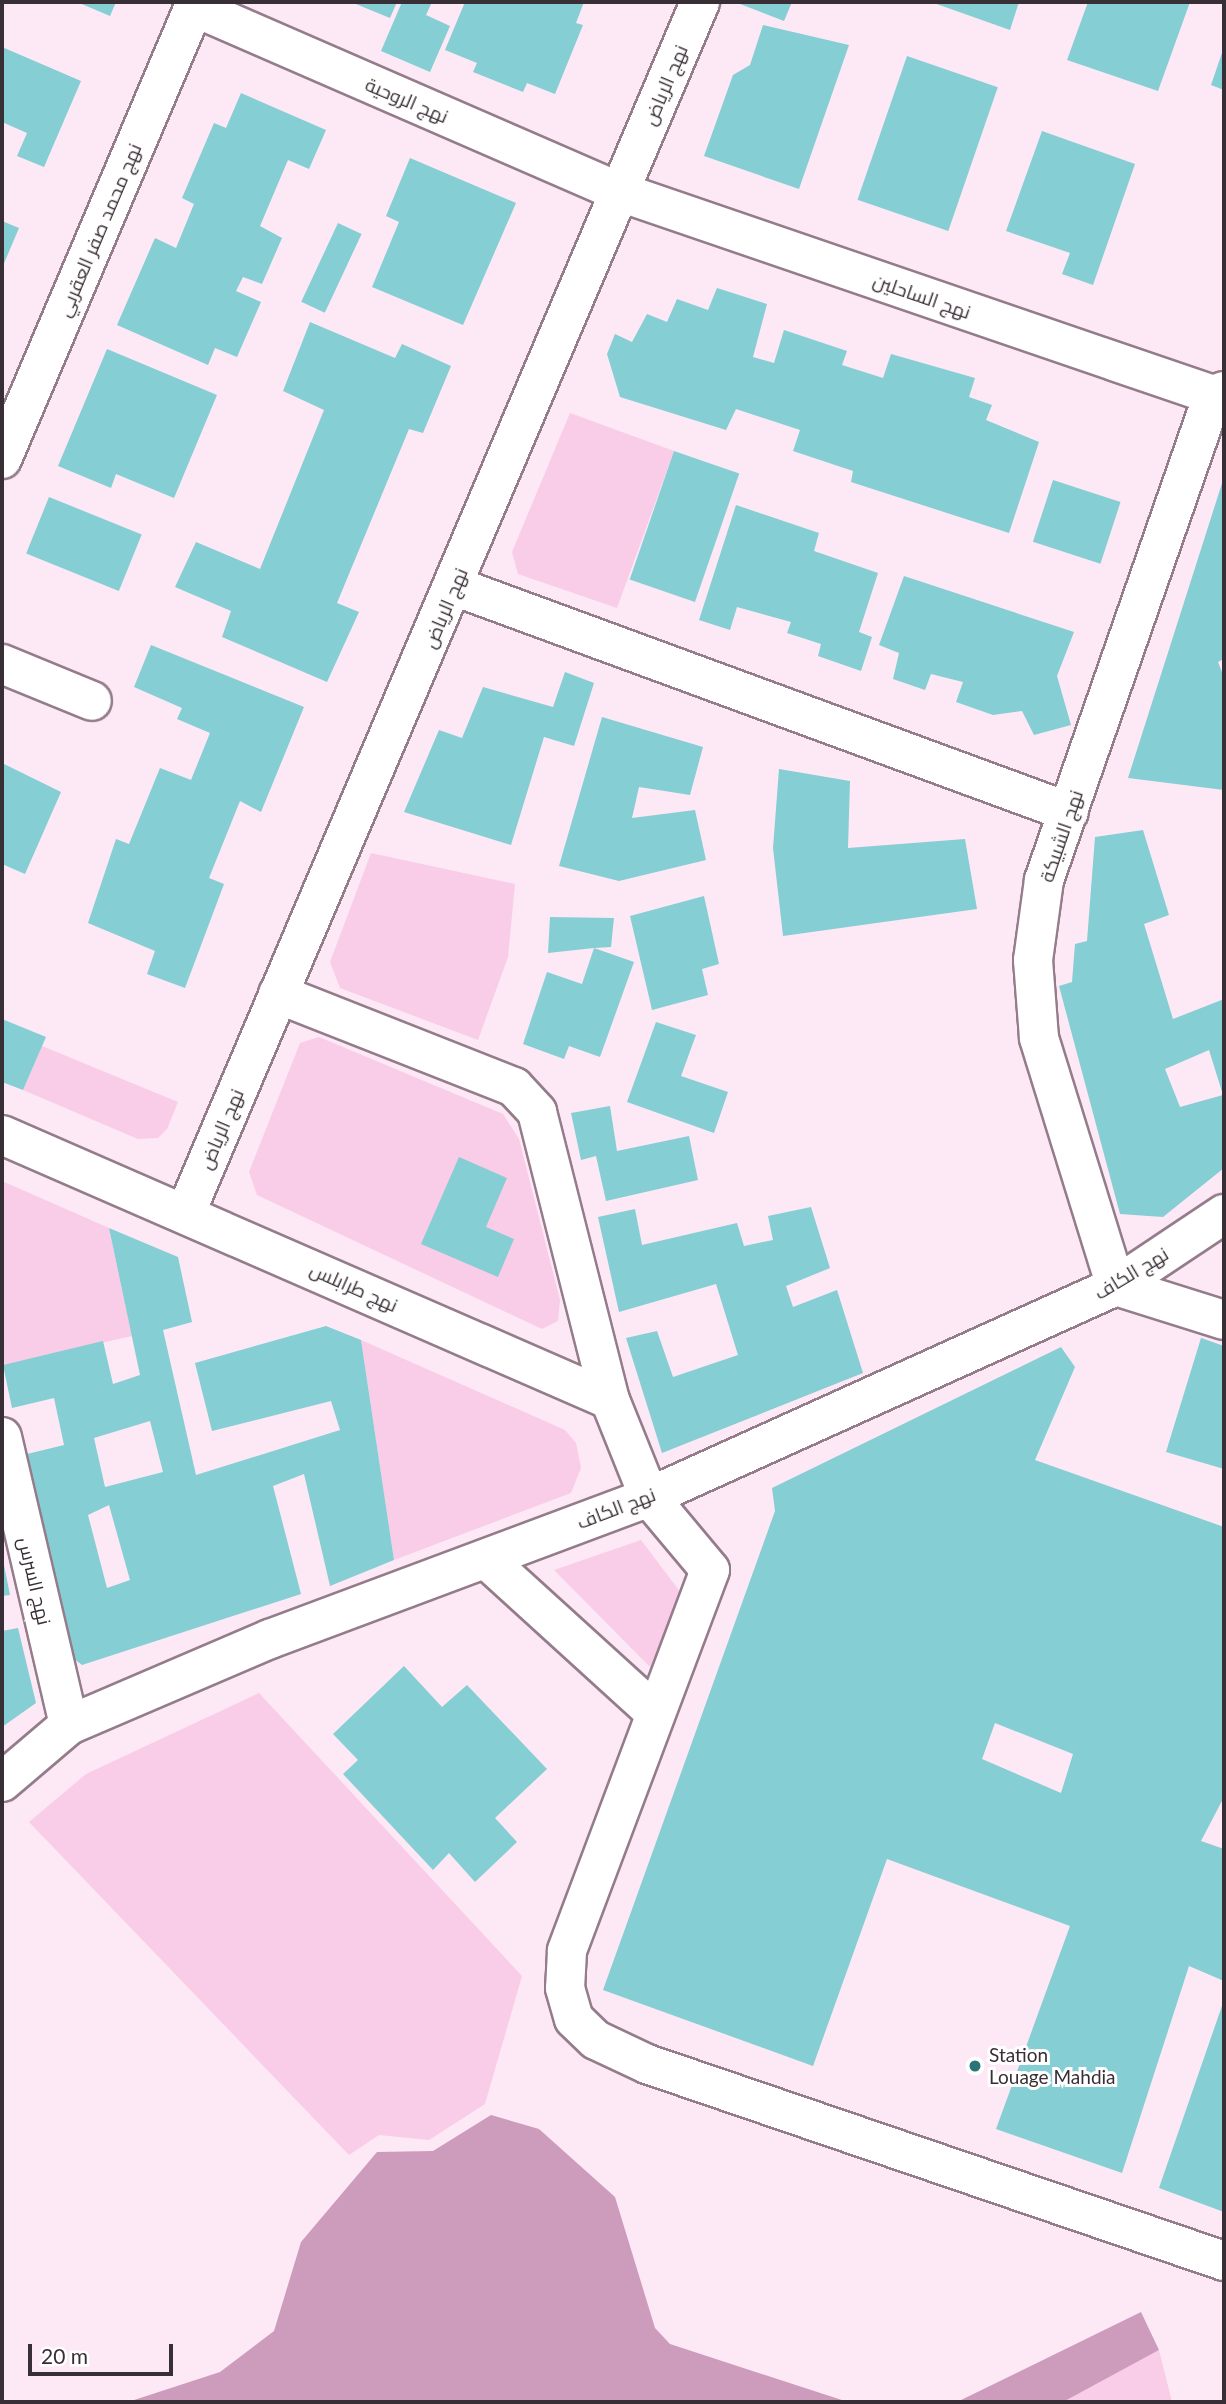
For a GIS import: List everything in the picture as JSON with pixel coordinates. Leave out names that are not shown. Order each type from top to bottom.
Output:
[{"type":"street","name":"نهج الرياض","points":[[186,1212],[700,2]]},
{"type":"street","name":"نهج الروحية","points":[[195,5],[620,192]]},
{"type":"street","name":"نهج محمد صفر العقربي","points":[[2,459],[195,5]]},
{"type":"street","name":"نهج الساحلين","points":[[620,192],[1219,393]]},
{"type":"street","name":"نهج الشبيكة","points":[[1115,1286],[1039,1038],[1035,947],[1044,880],[1219,393]]},
{"type":"street","points":[[454,586],[1069,812]]},
{"type":"street","points":[[2,664],[92,701]]},
{"type":"street","points":[[278,995],[514,1087],[537,1112],[610,1400],[649,1497],[710,1570],[567,1951],[565,1988],[574,2019],[596,2040],[647,2064],[1224,2261]]},
{"type":"street","name":"نهج طرابلس","points":[[2,1135],[186,1212],[610,1400]]},
{"type":"street","name":"نهج الكاف","points":[[2,1782],[69,1724],[270,1639],[649,1497],[1115,1286],[1224,1214]]},
{"type":"street","points":[[1115,1286],[1224,1320]]},
{"type":"street","name":"نهج السرس","points":[[2,1437],[69,1724]]},
{"type":"street","points":[[486,1559],[655,1713]]},
{"type":"shaded area","points":[[570,413],[674,451],[617,608],[518,574],[512,552]]},
{"type":"shaded area","points":[[371,853],[515,884],[508,957],[478,1040],[340,988],[330,962]]},
{"type":"shaded area","points":[[319,1037],[503,1114],[519,1139],[560,1300],[558,1321],[542,1329],[257,1195],[249,1172],[300,1043]]},
{"type":"shaded area","points":[[42,1046],[178,1102],[167,1129],[158,1138],[138,1139],[23,1090]]},
{"type":"shaded area","points":[[2,1181],[109,1228],[132,1336],[3,1365]]},
{"type":"shaded area","points":[[361,1340],[565,1430],[576,1443],[581,1468],[571,1493],[394,1560]]},
{"type":"shaded area","points":[[641,1540],[681,1593],[650,1667],[554,1570]]},
{"type":"shaded area","points":[[259,1693],[522,1976],[485,2104],[429,2140],[379,2135],[349,2155],[29,1822],[86,1774]]},
{"type":"shaded area","points":[[491,2115],[539,2129],[615,2197],[655,2328],[670,2344],[848,2402],[128,2402],[220,2372],[274,2331],[301,2242],[377,2152],[433,2151]]},
{"type":"shaded area","points":[[1141,2312],[1159,2350],[1063,2402],[957,2402]]},
{"type":"shaded area","points":[[1159,2350],[1172,2402],[1063,2402]]},
{"type":"building","points":[[77,2],[116,2],[110,16]]},
{"type":"building","points":[[351,2],[397,2],[390,18]]},
{"type":"building","points":[[402,2],[432,2],[426,15],[450,26],[430,72],[381,51]]},
{"type":"building","points":[[465,2],[584,2],[576,23],[583,25],[555,94],[527,83],[523,92],[473,72],[477,63],[445,50]]},
{"type":"building","points":[[735,2],[792,2],[784,21]]},
{"type":"building","points":[[931,2],[1019,2],[1010,30]]},
{"type":"building","points":[[1088,2],[1190,2],[1158,91],[1067,60]]},
{"type":"building","points":[[763,25],[849,45],[799,189],[704,156],[733,75],[750,65]]},
{"type":"building","points":[[2,47],[81,81],[44,167],[17,156],[27,133],[2,122]]},
{"type":"building","points":[[1224,47],[1224,90],[1211,85]]},
{"type":"building","points":[[907,56],[998,87],[948,231],[858,200]]},
{"type":"building","points":[[241,93],[326,130],[309,169],[288,160],[260,226],[282,238],[262,284],[243,277],[236,291],[261,302],[237,357],[215,348],[208,365],[117,325],[155,238],[176,248],[194,204],[182,198],[214,123],[226,128]]},
{"type":"building","points":[[1042,131],[1135,164],[1093,285],[1062,274],[1070,253],[1006,231]]},
{"type":"building","points":[[410,158],[516,203],[463,325],[372,287],[399,222],[386,216]]},
{"type":"building","points":[[2,221],[19,228],[2,268]]},
{"type":"building","points":[[338,223],[362,234],[325,313],[301,302]]},
{"type":"building","points":[[717,288],[767,304],[753,357],[774,363],[784,330],[847,351],[842,365],[883,378],[891,354],[975,378],[969,397],[992,405],[986,420],[1039,442],[1009,533],[851,482],[853,471],[793,451],[800,430],[736,409],[726,430],[620,397],[607,354],[615,334],[632,342],[647,314],[667,322],[677,299],[708,310]]},
{"type":"building","points":[[310,322],[395,358],[402,344],[451,366],[423,433],[409,429],[337,603],[359,612],[327,682],[222,637],[231,611],[175,587],[196,542],[260,569],[324,410],[283,391]]},
{"type":"building","points":[[107,349],[217,395],[174,498],[116,474],[111,488],[58,466]]},
{"type":"building","points":[[674,451],[739,473],[695,602],[630,580]]},
{"type":"building","points":[[1224,477],[1224,659],[1218,662],[1224,677],[1224,790],[1128,778]]},
{"type":"building","points":[[1053,480],[1121,502],[1100,564],[1033,542]]},
{"type":"building","points":[[49,497],[142,534],[119,591],[26,554]]},
{"type":"building","points":[[736,505],[819,533],[814,551],[878,573],[859,632],[872,637],[861,671],[818,656],[821,644],[787,633],[791,622],[737,607],[730,630],[699,620]]},
{"type":"building","points":[[904,576],[1074,632],[1057,676],[1071,725],[1034,735],[1022,711],[993,715],[956,702],[963,682],[931,674],[925,690],[893,679],[899,653],[879,645]]},
{"type":"building","points":[[151,645],[304,707],[261,812],[240,801],[209,878],[224,884],[185,988],[147,974],[155,951],[88,923],[116,839],[129,844],[160,768],[191,780],[210,733],[177,719],[182,708],[134,687]]},
{"type":"building","points":[[565,672],[594,683],[574,746],[544,737],[511,845],[404,812],[439,730],[462,738],[483,687],[553,707]]},
{"type":"building","points":[[602,717],[703,747],[690,795],[639,787],[632,818],[695,810],[706,860],[619,881],[559,866]]},
{"type":"building","points":[[2,763],[61,792],[25,874],[2,864]]},
{"type":"building","points":[[779,769],[850,781],[848,848],[965,839],[977,909],[783,936],[773,848]]},
{"type":"building","points":[[1143,830],[1169,915],[1144,924],[1173,1019],[1224,999],[1224,1168],[1163,1217],[1120,1214],[1059,986],[1072,982],[1075,944],[1087,941],[1095,837]],"holes":[[[1209,1050],[1223,1095],[1180,1107],[1165,1069]]]},
{"type":"building","points":[[704,896],[719,964],[702,969],[708,995],[652,1010],[630,916]]},
{"type":"building","points":[[550,917],[614,918],[611,947],[548,953]]},
{"type":"building","points":[[594,948],[634,962],[600,1057],[569,1046],[564,1059],[523,1044],[547,972],[582,984]]},
{"type":"building","points":[[2,1019],[46,1037],[23,1090],[2,1082]]},
{"type":"building","points":[[656,1022],[696,1035],[681,1076],[728,1092],[714,1133],[627,1102]]},
{"type":"building","points":[[610,1106],[617,1151],[689,1136],[698,1180],[606,1201],[596,1156],[581,1160],[571,1113]]},
{"type":"building","points":[[459,1157],[507,1178],[486,1227],[514,1239],[498,1277],[421,1244]]},
{"type":"building","points":[[811,1207],[830,1268],[786,1286],[793,1307],[837,1290],[863,1373],[662,1453],[626,1338],[657,1331],[673,1377],[738,1355],[716,1284],[619,1312],[598,1217],[635,1209],[642,1245],[737,1223],[744,1246],[773,1240],[768,1216]]},
{"type":"building","points":[[109,1228],[178,1257],[192,1322],[163,1330],[196,1475],[340,1430],[331,1401],[212,1431],[195,1363],[326,1326],[361,1340],[394,1560],[330,1586],[304,1474],[273,1486],[301,1594],[82,1665],[69,1655],[23,1455],[64,1445],[54,1398],[12,1408],[3,1365],[103,1341],[113,1384],[140,1375]],"holes":[[[150,1421],[163,1472],[105,1487],[94,1438]],[[109,1505],[130,1580],[107,1588],[88,1515]]]},
{"type":"building","points":[[1201,1338],[1224,1346],[1224,1469],[1166,1452]]},
{"type":"building","points":[[1061,1347],[1075,1367],[1035,1460],[1224,1527],[1224,1797],[1201,1841],[1224,1849],[1224,1981],[1189,1966],[1122,2173],[996,2129],[1070,1926],[887,1859],[813,2066],[603,1990],[775,1511],[772,1488]],"holes":[[[995,1723],[1073,1754],[1061,1793],[982,1759]]]},
{"type":"building","points":[[2,1561],[10,1595],[2,1596]]},
{"type":"building","points":[[18,1628],[36,1703],[2,1727],[2,1631]]},
{"type":"building","points":[[404,1666],[442,1707],[467,1685],[547,1769],[495,1818],[517,1842],[475,1882],[449,1853],[433,1870],[343,1774],[358,1760],[333,1734]]},
{"type":"building","points":[[1224,2000],[1224,2212],[1159,2188]]},
{"type":"place","name":"Station Louage Mahdia","points":[[975,2066]]}]
